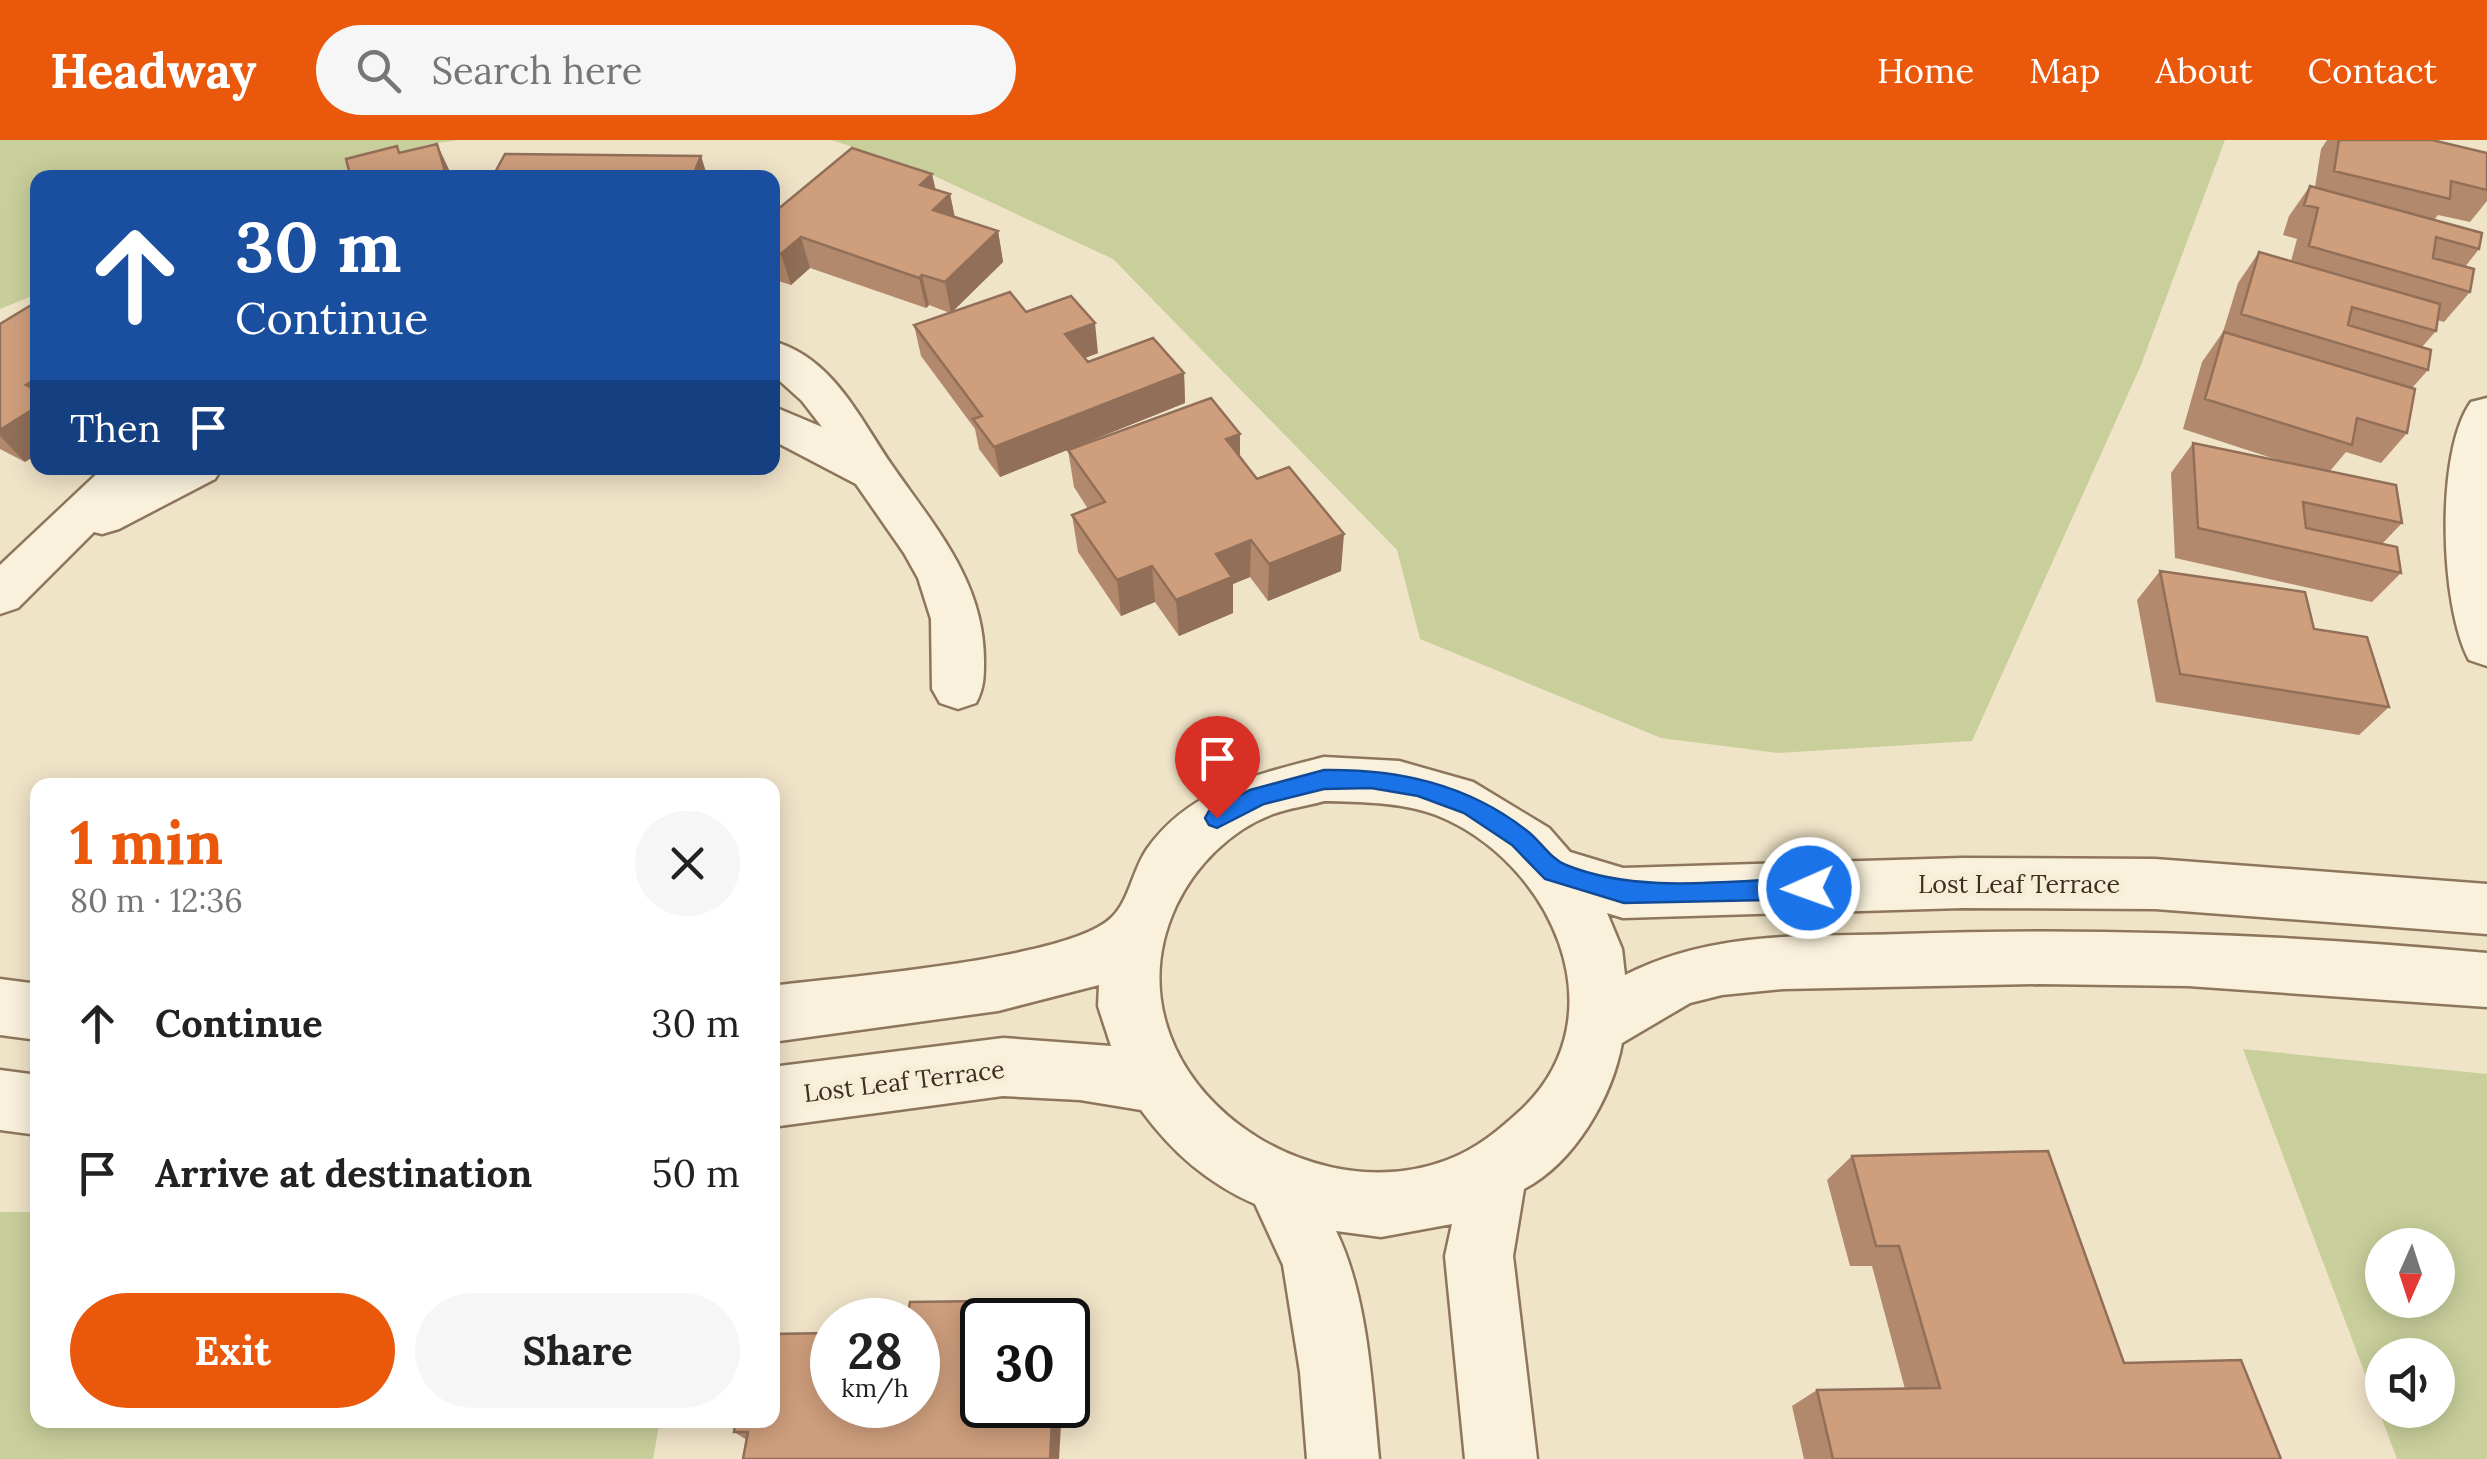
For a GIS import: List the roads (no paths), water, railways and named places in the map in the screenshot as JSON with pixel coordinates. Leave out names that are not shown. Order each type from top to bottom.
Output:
[{"type":"street","points":[[780,358],[837,410],[874,474],[915,526],[941,576],[956,620],[958,689]]},
{"type":"street","points":[[2487,413],[2482,420],[2472,482],[2468,550],[2487,646]]},
{"type":"street","points":[[780,425],[874,474]]},
{"type":"street","points":[[0,595],[124,475]]},
{"type":"street","points":[[55,542],[185,475]]},
{"type":"street","points":[[1371,779],[1420,787],[1472,806],[1520,838],[1554,872],[1576,904],[1591,939],[1600,981],[1600,1024],[1590,1066],[1568,1109],[1535,1145],[1494,1174],[1448,1194],[1395,1202],[1332,1200],[1280,1187],[1237,1165],[1192,1130],[1154,1082],[1134,1035],[1126,991],[1132,936],[1150,890],[1176,853],[1217,818],[1258,796],[1324,780],[1371,779]]},
{"type":"street","name":"Lost Leaf Terrace","points":[[1554,872],[1624,893],[1962,883],[2155,884],[2487,909]]},
{"type":"street","points":[[780,1013],[998,984],[1084,964],[1132,936]]},
{"type":"street","points":[[1600,1024],[1652,988],[1724,968],[1982,957],[2177,958],[2345,966],[2487,980]]},
{"type":"street","points":[[0,1007],[30,1011]]},
{"type":"street","name":"Lost Leaf Terrace","points":[[780,1096],[1003,1067],[1080,1071],[1154,1082]]},
{"type":"street","points":[[0,1100],[30,1105]]},
{"type":"street","points":[[1494,1174],[1478,1256],[1501,1459]]},
{"type":"street","points":[[1280,1187],[1316,1262],[1335,1372],[1343,1459]]}]
